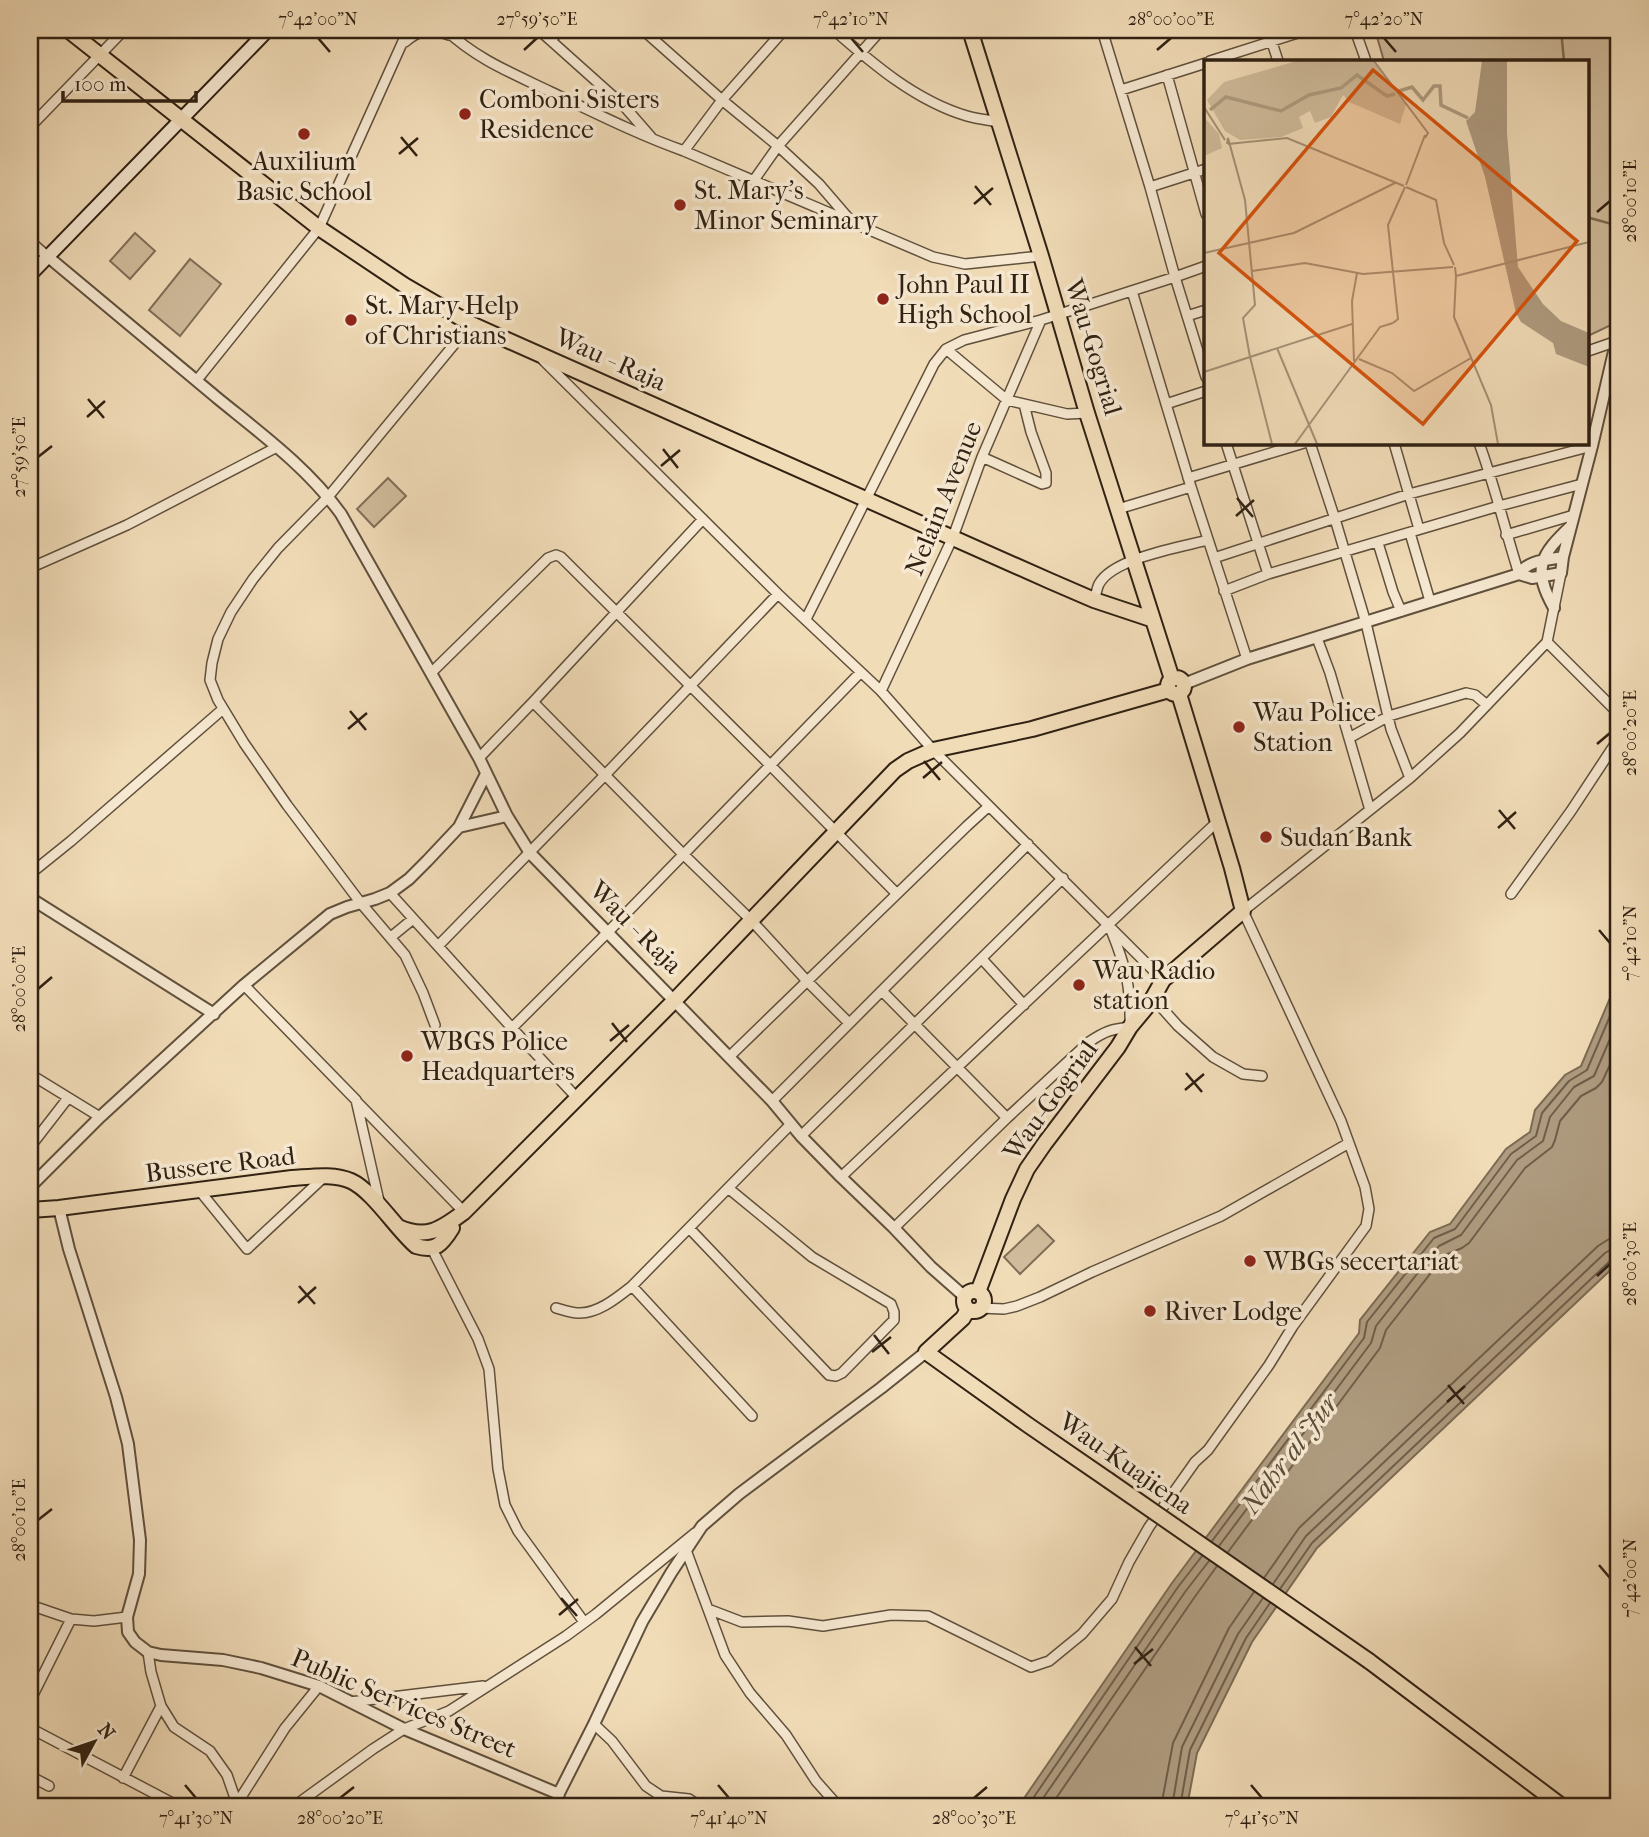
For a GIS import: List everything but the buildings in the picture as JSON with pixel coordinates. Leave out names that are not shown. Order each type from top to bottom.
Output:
[{"type":"main road","name":"Wau - Raja","points":[[68,30],[318,229],[404,285],[471,324],[1094,600],[1152,619]]},
{"type":"main road","points":[[30,275],[268,30]]},
{"type":"main road","name":"Wau-Gogrial","points":[[926,1352],[962,1318],[973,1302],[1013,1199],[1027,1169],[1045,1143],[1118,1047],[1163,980],[1243,911],[1176,687],[1087,413],[970,30]]},
{"type":"main road","points":[[398,1227],[428,1233],[447,1225],[464,1212],[578,1099],[895,770],[933,750],[1032,729],[1176,687]]},
{"type":"main road","name":"Bussere Road","points":[[30,1210],[292,1178],[324,1177],[353,1182],[416,1246],[432,1249]]},
{"type":"main road","points":[[432,1249],[443,1241],[452,1228],[447,1225]]},
{"type":"main road","name":"Wau-Kuajiena","points":[[926,1352],[1368,1661],[1563,1807]]},
{"type":"street","points":[[30,127],[124,30]]},
{"type":"street","points":[[197,380],[318,229],[408,30]]},
{"type":"street","points":[[401,46],[415,33],[424,30],[448,34],[485,60],[653,140],[684,150],[933,257],[965,264],[1041,256]]},
{"type":"street","points":[[446,30],[461,44]]},
{"type":"street","points":[[539,30],[624,106],[653,140]]},
{"type":"street","points":[[551,40],[560,30]]},
{"type":"street","points":[[643,30],[820,184],[853,224]]},
{"type":"street","points":[[684,150],[722,100],[784,30]]},
{"type":"street","points":[[834,30],[898,81],[930,100],[966,116],[999,122]]},
{"type":"street","points":[[754,180],[778,146],[881,30]]},
{"type":"street","points":[[1102,30],[1204,371]]},
{"type":"street","points":[[1268,30],[1278,60]]},
{"type":"street","points":[[1214,60],[1307,30]]},
{"type":"street","points":[[1355,30],[1366,60]]},
{"type":"street","points":[[1121,90],[1204,63]]},
{"type":"street","points":[[1167,75],[1204,207]]},
{"type":"street","points":[[30,109],[40,116]]},
{"type":"street","points":[[1150,187],[1204,170]]},
{"type":"street","points":[[30,241],[47,256]]},
{"type":"street","name":"Wau - Raja","points":[[47,256],[277,447],[317,484],[341,514],[530,853],[772,1101],[841,1177],[931,1267],[973,1302]]},
{"type":"street","points":[[806,619],[934,364],[946,349],[964,340],[1041,320],[1204,267]]},
{"type":"street","points":[[1132,291],[1247,659]]},
{"type":"street","points":[[1187,316],[1204,311]]},
{"type":"street","name":"Nelain Avenue","points":[[881,691],[953,537],[982,457],[1041,320]]},
{"type":"street","points":[[435,1025],[405,955],[360,902],[287,805],[223,709],[210,680],[218,639],[230,612],[253,579],[278,548],[328,497],[471,324]]},
{"type":"street","points":[[1590,350],[1618,335]]},
{"type":"street","points":[[708,1609],[742,1622],[788,1621],[823,1626],[891,1615],[928,1616],[1031,1667],[1049,1661],[1082,1634],[1112,1599],[1149,1527],[1195,1462],[1208,1450],[1366,1226],[1369,1209],[1365,1187],[1341,1121],[1243,911],[1410,778],[1460,733],[1547,642],[1563,557],[1618,335]]},
{"type":"street","points":[[946,349],[1007,400],[1067,414],[1087,413]]},
{"type":"street","points":[[537,353],[778,594],[881,691],[933,750],[1109,923],[1163,980]]},
{"type":"street","points":[[1166,404],[1204,392]]},
{"type":"street","points":[[982,457],[1042,484],[1046,482],[1046,473],[1024,404]]},
{"type":"street","points":[[1226,444],[1268,574]]},
{"type":"street","points":[[1118,509],[1190,483],[1232,464],[1301,444]]},
{"type":"street","points":[[1310,444],[1366,623],[1391,729],[1410,778]]},
{"type":"street","points":[[1394,444],[1409,494],[1430,601]]},
{"type":"street","points":[[1479,444],[1519,574]]},
{"type":"street","points":[[1214,558],[1409,494],[1592,446]]},
{"type":"street","points":[[30,568],[127,525],[277,447]]},
{"type":"street","points":[[1224,591],[1268,574],[1582,484]]},
{"type":"street","points":[[479,758],[703,519]]},
{"type":"street","points":[[1506,535],[1573,521]]},
{"type":"street","points":[[1554,608],[1544,590],[1542,561],[1573,521]]},
{"type":"street","points":[[1094,600],[1100,582],[1116,568],[1133,559],[1208,540]]},
{"type":"street","points":[[1378,542],[1401,611]]},
{"type":"street","points":[[431,673],[548,558],[561,557],[897,894]]},
{"type":"street","points":[[1519,574],[1522,568],[1529,564],[1563,557]]},
{"type":"street","points":[[1176,687],[1247,659],[1519,574],[1532,578],[1561,573]]},
{"type":"street","points":[[438,946],[778,594]]},
{"type":"street","points":[[1317,638],[1370,810]]},
{"type":"street","points":[[1547,642],[1619,714]]},
{"type":"street","points":[[512,1028],[860,673]]},
{"type":"street","points":[[1349,738],[1389,716],[1466,694],[1475,695],[1487,705]]},
{"type":"street","points":[[533,702],[682,854],[751,920],[849,1023]]},
{"type":"street","points":[[30,874],[223,709]]},
{"type":"street","points":[[1511,894],[1619,738]]},
{"type":"street","points":[[30,1187],[100,1117],[244,985],[330,915],[390,893],[409,879],[459,827],[486,774]]},
{"type":"street","points":[[729,1057],[989,806]]},
{"type":"street","points":[[459,827],[507,816]]},
{"type":"street","points":[[841,1177],[1217,822]]},
{"type":"street","points":[[772,1101],[1028,844]]},
{"type":"street","points":[[801,1136],[1063,878]]},
{"type":"street","points":[[390,893],[578,1099]]},
{"type":"street","points":[[30,898],[214,1014]]},
{"type":"street","points":[[391,937],[414,919]]},
{"type":"street","points":[[894,1228],[1089,1042],[1102,1033],[1130,1027],[1131,1003],[1124,963],[1109,923]]},
{"type":"street","points":[[982,959],[1024,1004]]},
{"type":"street","points":[[244,985],[464,1212]]},
{"type":"street","points":[[882,991],[1007,1118]]},
{"type":"street","points":[[1153,998],[1178,1026],[1213,1057],[1243,1074],[1262,1076]]},
{"type":"street","points":[[30,1074],[100,1117]]},
{"type":"street","points":[[31,1144],[68,1098]]},
{"type":"street","points":[[356,1100],[380,1208]]},
{"type":"street","points":[[556,1308],[580,1313],[592,1311],[619,1297],[791,1124]]},
{"type":"street","points":[[973,1302],[1004,1309],[1040,1297],[1221,1216],[1349,1143]]},
{"type":"street","points":[[198,1190],[247,1250],[324,1177]]},
{"type":"street","points":[[689,1228],[830,1375],[842,1373],[894,1320],[891,1304],[812,1257],[728,1188]]},
{"type":"street","points":[[59,1208],[128,1444],[140,1540],[139,1574],[127,1617],[128,1632],[135,1642],[148,1652],[151,1672],[162,1706],[174,1727],[210,1751],[227,1776],[238,1805]]},
{"type":"street","points":[[432,1249],[478,1339],[489,1369],[498,1469],[505,1506],[518,1531],[584,1622]]},
{"type":"street","points":[[632,1286],[752,1416]]},
{"type":"street","points":[[293,1807],[404,1729],[449,1711],[584,1622],[739,1494],[926,1352]]},
{"type":"street","points":[[552,1807],[642,1622],[702,1526]]},
{"type":"street","points":[[686,1550],[725,1655],[750,1693],[786,1735],[816,1781],[839,1807]]},
{"type":"street","points":[[30,1605],[71,1619],[94,1621],[127,1617]]},
{"type":"street","points":[[30,1701],[71,1619]]},
{"type":"street","name":"Public Services Street","points":[[148,1652],[223,1660],[319,1686],[404,1729],[559,1794]]},
{"type":"street","points":[[238,1805],[285,1728],[319,1686]]},
{"type":"street","points":[[350,1702],[489,1686]]},
{"type":"street","points":[[123,1778],[162,1706]]},
{"type":"street","points":[[594,1724],[612,1741],[646,1786],[661,1796],[689,1800],[701,1807]]},
{"type":"street","points":[[30,1728],[180,1807]]},
{"type":"street","points":[[30,1776],[49,1786]]},
{"type":"shaded area","points":[[1375,30],[1619,30],[1619,288],[1611,325],[1590,335],[1590,60],[1384,60]]},
{"type":"shaded area","points":[[135,233],[155,251],[130,279],[110,261]]},
{"type":"shaded area","points":[[190,259],[221,284],[180,336],[149,310]]},
{"type":"shaded area","points":[[388,478],[406,496],[374,527],[357,509]]},
{"type":"shaded area","points":[[1038,1225],[1054,1241],[1020,1274],[1004,1257]]},
{"type":"water","name":"Nahr al Jur","points":[[1619,977],[1619,1262],[1317,1548],[1252,1642],[1197,1753],[1187,1807],[1018,1807],[1172,1583],[1359,1333],[1360,1320],[1430,1232],[1450,1224],[1506,1149],[1530,1132],[1535,1110],[1565,1075],[1581,1066]]},
{"type":"waterway","points":[[1561,30],[1564,60]]},
{"type":"waterway","points":[[1590,218],[1619,226]]},
{"type":"place","name":"Comboni Sisters Residence","points":[[465,114]]},
{"type":"place","name":"Auxilium Basic School","points":[[304,134]]},
{"type":"place","name":"St. Mary's Minor Seminary","points":[[680,205]]},
{"type":"place","name":"John Paul II High School","points":[[883,299]]},
{"type":"place","name":"St. Mary Help of Christians","points":[[351,320]]},
{"type":"place","name":"Wau Police Station","points":[[1239,727]]},
{"type":"place","name":"Sudan Bank","points":[[1266,837]]},
{"type":"place","name":"Wau Radio station","points":[[1079,985]]},
{"type":"place","name":"WBGS Police Headquarters","points":[[407,1056]]},
{"type":"place","name":"WBGs secertariat","points":[[1250,1261]]},
{"type":"place","name":"River Lodge","points":[[1150,1311]]}]
